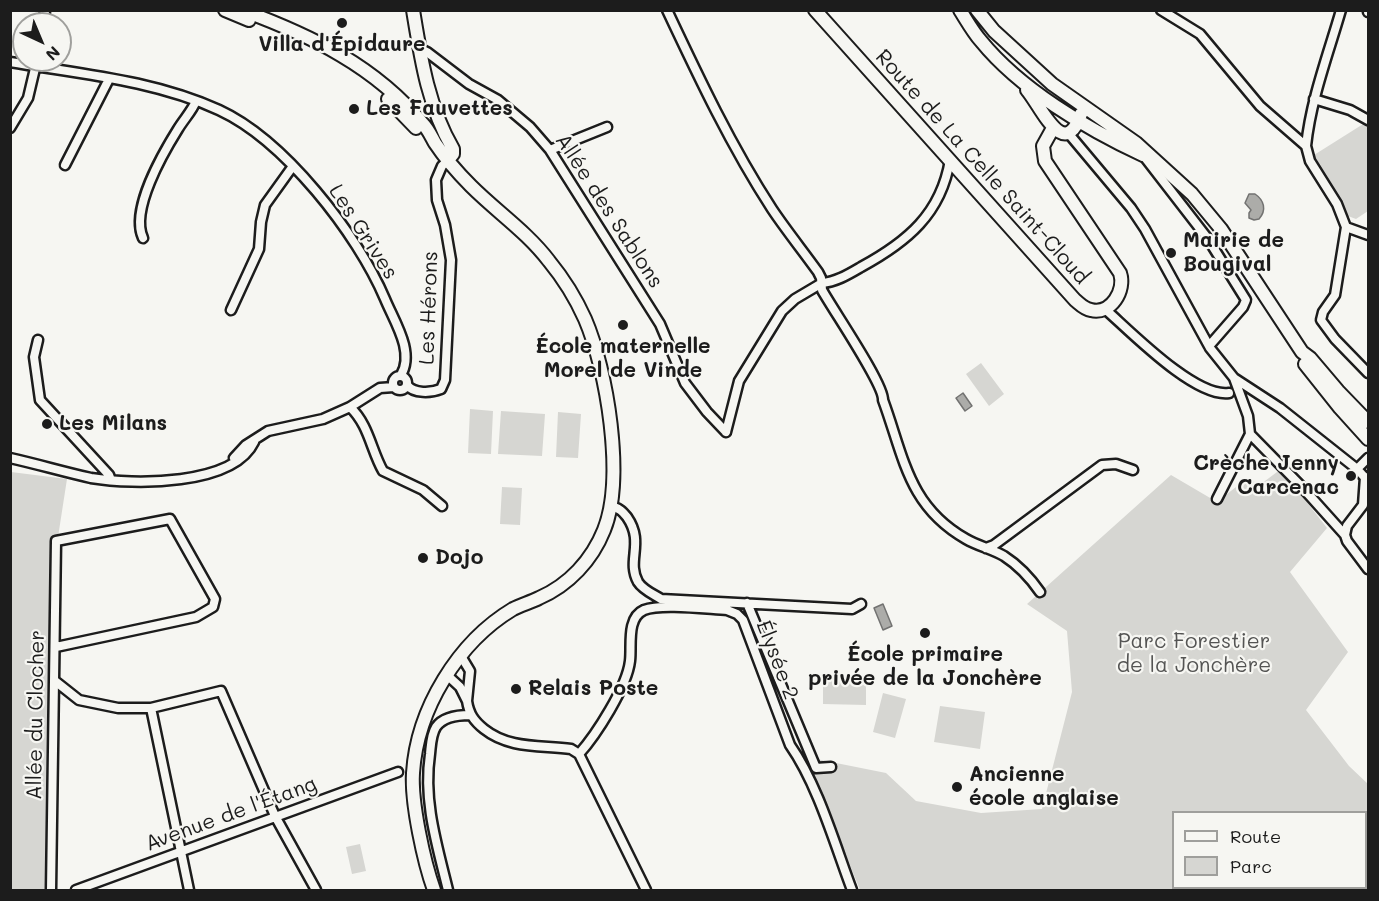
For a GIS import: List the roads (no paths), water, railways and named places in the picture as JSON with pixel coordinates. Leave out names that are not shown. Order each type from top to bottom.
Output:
[{"type":"street","points":[[225,10],[314,48],[363,76],[435,144],[471,186],[537,247],[559,275],[584,317],[599,367],[607,403],[613,454],[612,506],[595,549],[574,575],[551,592],[514,609],[495,622],[461,656],[447,675],[424,722],[415,753],[413,776],[415,805],[434,891]]},
{"type":"street","points":[[242,10],[309,37],[368,70],[425,126],[435,144]]},
{"type":"street","points":[[413,10],[434,112],[453,149],[453,154],[448,160]]},
{"type":"street","points":[[667,10],[703,89],[718,116],[773,210],[818,272],[822,291],[864,359],[883,395],[901,454],[917,494],[942,522],[967,540],[1014,563],[1040,592]]},
{"type":"street","name":"Route de La Celle Saint-Cloud","points":[[815,10],[1075,300],[1091,310],[1105,309],[1117,297],[1123,280],[1045,161],[1043,146],[1053,128]]},
{"type":"street","points":[[960,10],[981,41],[1033,97],[1053,128],[1092,128],[1155,162]]},
{"type":"street","points":[[977,10],[993,31],[1020,56],[1061,91],[1136,143],[1199,202],[1221,229],[1302,352],[1368,422]]},
{"type":"street","points":[[1161,10],[1200,34],[1260,105],[1306,146]]},
{"type":"street","points":[[1341,10],[1314,99],[1306,146],[1310,161],[1349,228],[1335,295],[1323,312],[1321,320],[1335,339],[1368,373]]},
{"type":"street","name":"Allée des Sablons","points":[[419,48],[469,84],[498,100],[530,127],[550,150],[660,324],[686,383],[707,412],[726,432],[739,381],[782,311],[795,299],[822,284]]},
{"type":"street","name":"Les Grives","points":[[72,71],[109,79],[117,78],[196,101],[235,119],[274,148],[327,204],[360,252],[381,290],[405,351],[406,365],[401,375]]},
{"type":"street","points":[[10,128],[28,98],[34,72]]},
{"type":"street","points":[[1014,75],[1065,111],[1145,229],[1209,346],[1234,378],[1248,416],[1250,434],[1217,499]]},
{"type":"street","points":[[65,165],[109,79]]},
{"type":"street","points":[[1043,115],[1061,91]]},
{"type":"street","points":[[1314,99],[1350,110],[1368,120]]},
{"type":"street","points":[[143,238],[140,232],[140,217],[146,194],[171,141],[196,101]]},
{"type":"street","points":[[1075,127],[1083,107]]},
{"type":"street","points":[[550,150],[607,127]]},
{"type":"street","points":[[1143,155],[1208,239],[1246,300],[1243,307],[1209,346]]},
{"type":"street","name":"Les Hérons","points":[[407,385],[414,391],[434,392],[441,389],[445,380],[451,260],[447,233],[437,200],[436,180],[442,166],[448,160]]},
{"type":"street","points":[[822,284],[830,283],[863,266],[908,238],[920,226],[939,196],[948,173],[950,160]]},
{"type":"street","points":[[231,310],[259,249],[265,205],[293,166]]},
{"type":"street","points":[[1178,201],[1199,202]]},
{"type":"street","points":[[1349,228],[1368,235]]},
{"type":"street","points":[[1105,309],[1154,353],[1183,375],[1217,392],[1229,393]]},
{"type":"street","points":[[38,340],[34,357],[40,400],[109,475],[111,480]]},
{"type":"street","points":[[1302,352],[1304,362],[1322,386],[1368,439]]},
{"type":"street","points":[[10,458],[92,478],[177,480],[221,471],[238,461],[250,450],[254,442],[268,431],[309,423],[350,407],[380,388],[394,387],[401,390],[407,385],[406,378],[401,375],[394,379],[394,387]]},
{"type":"street","points":[[1234,378],[1280,408],[1367,479],[1363,505],[1347,526],[1345,535]]},
{"type":"street","points":[[350,407],[359,415],[367,430],[383,471],[423,490],[442,506]]},
{"type":"street","points":[[1250,434],[1345,535],[1368,569]]},
{"type":"street","points":[[1357,469],[1368,458]]},
{"type":"street","points":[[986,548],[994,545],[1102,465],[1116,464],[1133,470]]},
{"type":"street","points":[[612,506],[621,509],[632,524],[636,536],[634,572],[638,581],[649,592],[661,599],[852,609],[861,604]]},
{"type":"street","name":"Allée du Clocher","points":[[51,891],[56,541],[170,519],[214,599],[213,607],[196,617],[56,647]]},
{"type":"street","points":[[747,603],[816,768],[831,767]]},
{"type":"street","name":"Élysée 2","points":[[579,754],[593,736],[622,685],[630,663],[632,626],[638,614],[658,607],[727,609],[737,614],[743,620],[790,745],[813,787],[852,891]]},
{"type":"street","points":[[461,656],[470,672],[467,701]]},
{"type":"street","points":[[447,675],[459,687],[467,701],[470,715],[494,736],[507,743],[571,749],[579,754],[646,891]]},
{"type":"street","points":[[55,681],[79,700],[118,708],[151,708],[221,692],[275,816],[316,891]]},
{"type":"street","points":[[151,708],[189,891]]},
{"type":"street","points":[[448,891],[429,810],[427,775],[432,738],[436,727],[447,719],[470,715]]},
{"type":"street","name":"Avenue de l'Étang","points":[[76,891],[398,772]]},
{"type":"place","name":"Villa d'Épidaure","points":[[342,23]]},
{"type":"place","name":"Les Fauvettes","points":[[354,109]]},
{"type":"place","name":"Mairie de Bougival","points":[[1171,253]]},
{"type":"place","name":"École maternelle Morel de Vinde","points":[[623,325]]},
{"type":"place","name":"Les Milans","points":[[47,424]]},
{"type":"place","name":"Crèche Jenny Carcenac","points":[[1351,476]]},
{"type":"place","name":"Dojo","points":[[423,558]]},
{"type":"place","name":"École primaire privée de la Jonchère","points":[[925,633]]},
{"type":"place","name":"Relais Poste","points":[[516,689]]},
{"type":"place","name":"Ancienne école anglaise","points":[[957,787]]},
{"type":"park label","name":"Parc Forestier de la Jonchère","points":[[1194,654]]}]
